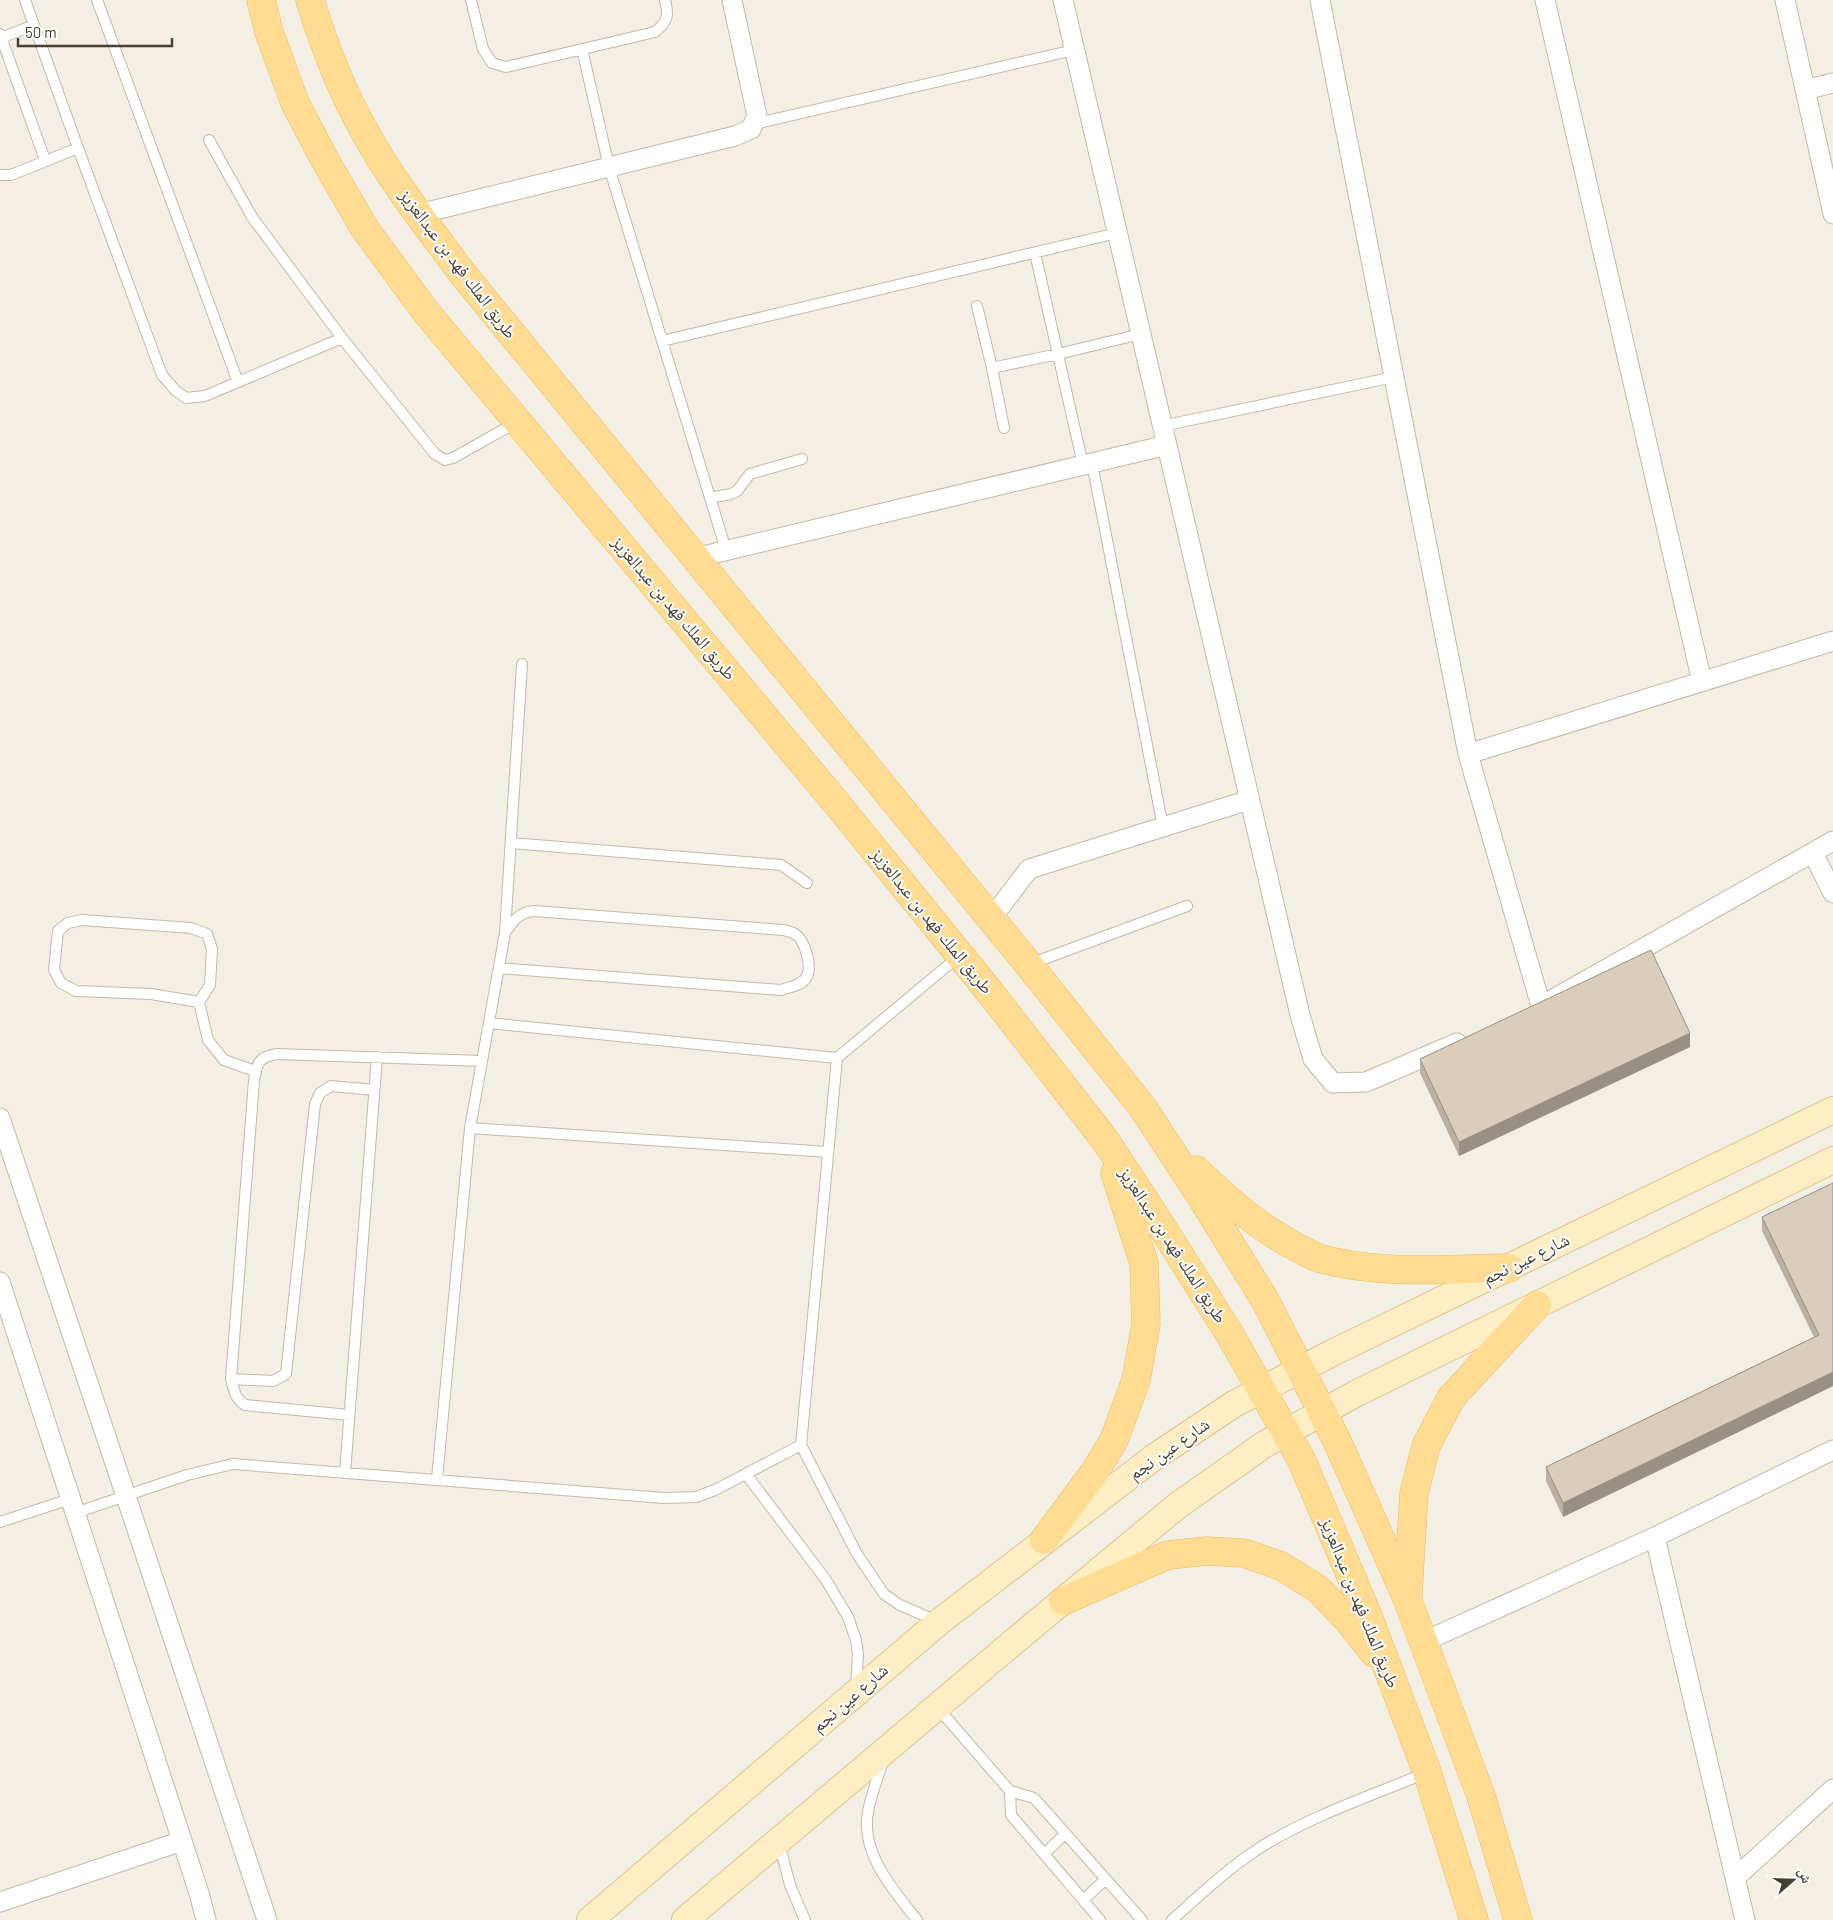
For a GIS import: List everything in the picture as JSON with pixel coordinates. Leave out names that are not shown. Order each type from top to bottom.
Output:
[{"type":"main road","name":"طريق الملك فهد بن عبدالعزيز","points":[[261,0],[269,32],[295,103],[326,162],[365,229],[426,312],[838,805],[960,955],[1105,1140],[1224,1324],[1301,1459],[1354,1581],[1427,1772],[1474,1920]]},
{"type":"main road","name":"طريق الملك فهد بن عبدالعزيز","points":[[310,0],[339,81],[362,128],[419,214],[474,288],[1029,965],[1143,1108],[1265,1300],[1337,1441],[1408,1598],[1481,1796],[1518,1920]]},
{"type":"main road","name":"شارع عين نجم","points":[[590,1920],[939,1622],[1153,1458],[1234,1404],[1301,1369],[1833,1110]]},
{"type":"main road","points":[[1163,1138],[1236,1208],[1274,1236],[1321,1259],[1368,1267],[1420,1270],[1509,1268]]},
{"type":"main road","points":[[1044,1540],[1094,1473],[1114,1440],[1136,1380],[1146,1324],[1144,1263],[1105,1140]]},
{"type":"main road","points":[[685,1920],[936,1706],[1177,1506],[1256,1450],[1357,1393],[1833,1160]]},
{"type":"main road","points":[[1408,1598],[1414,1493],[1426,1446],[1451,1398],[1536,1305]]},
{"type":"main road","points":[[1063,1601],[1168,1555],[1207,1550],[1244,1553],[1281,1566],[1318,1589],[1347,1618],[1389,1672]]},
{"type":"street","points":[[419,214],[736,136],[751,129],[758,116],[732,0]]},
{"type":"street","points":[[1063,0],[1300,1015],[1313,1058],[1333,1083],[1366,1082],[1471,1036]]},
{"type":"street","points":[[1320,0],[1468,754],[1541,1006]]},
{"type":"street","points":[[1545,0],[1702,682]]},
{"type":"street","points":[[1785,0],[1833,214]]},
{"type":"street","points":[[1805,90],[1833,84]]},
{"type":"street","points":[[695,558],[1167,445]]},
{"type":"street","points":[[1468,754],[1833,641]]},
{"type":"street","points":[[991,919],[1029,868],[1250,800]]},
{"type":"street","points":[[1524,1014],[1833,841]]},
{"type":"street","points":[[1812,853],[1833,893]]},
{"type":"street","points":[[0,1118],[267,1920]]},
{"type":"street","points":[[0,1282],[206,1920]]},
{"type":"street","points":[[1423,1642],[1655,1537],[1833,1450]]},
{"type":"street","points":[[1655,1537],[1745,1920]]},
{"type":"street","points":[[1735,1878],[1833,1789]]},
{"type":"street","points":[[0,1902],[182,1841]]},
{"type":"lane","points":[[25,0],[162,375],[175,390],[186,398],[205,396],[342,338]]},
{"type":"lane","points":[[97,0],[238,382]]},
{"type":"lane","points":[[471,0],[483,49],[492,64],[506,67],[655,32],[665,23],[668,12],[665,0]]},
{"type":"lane","points":[[34,25],[1,36],[45,160]]},
{"type":"lane","points":[[582,49],[609,167],[726,550]]},
{"type":"lane","points":[[754,124],[1074,50]]},
{"type":"lane","points":[[209,140],[252,217],[342,338],[435,454],[445,460],[454,458],[518,421]]},
{"type":"lane","points":[[0,165],[2,176],[78,148]]},
{"type":"lane","points":[[662,341],[1117,233]]},
{"type":"lane","points":[[1035,253],[1058,354],[1088,464],[1163,827]]},
{"type":"lane","points":[[977,306],[1004,428]]},
{"type":"lane","points":[[992,368],[1141,334]]},
{"type":"lane","points":[[1162,426],[1394,377]]},
{"type":"lane","points":[[710,498],[731,494],[737,490],[750,474],[802,460]]},
{"type":"lane","points":[[437,1479],[470,1128],[505,933],[522,664]]},
{"type":"lane","points":[[511,843],[782,865],[807,883]]},
{"type":"lane","points":[[1029,965],[1187,906]]},
{"type":"lane","points":[[499,968],[781,990],[801,983],[808,974],[807,953],[803,944],[796,934],[783,930],[525,912],[514,920],[505,933]]},
{"type":"lane","points":[[199,1002],[152,994],[76,991],[61,984],[54,970],[58,931],[68,923],[82,920],[191,928],[207,934],[212,948],[210,985],[199,1002],[208,1040],[224,1060],[255,1071]]},
{"type":"lane","points":[[939,1622],[900,1605],[884,1594],[857,1554],[801,1445],[837,1058],[960,955]]},
{"type":"lane","points":[[489,1023],[837,1058]]},
{"type":"lane","points":[[349,1416],[245,1405],[238,1401],[231,1379],[257,1064],[266,1056],[277,1054],[482,1061]]},
{"type":"lane","points":[[345,1472],[377,1057]]},
{"type":"lane","points":[[231,1379],[274,1381],[286,1374],[315,1104],[320,1092],[331,1086],[374,1090]]},
{"type":"lane","points":[[470,1128],[828,1152]]},
{"type":"lane","points":[[0,1522],[126,1497],[187,1475],[233,1464],[664,1498],[696,1497],[715,1490],[801,1445]]},
{"type":"lane","points":[[746,1474],[826,1580],[848,1617],[856,1640],[858,1654],[855,1694]]},
{"type":"lane","points":[[936,1706],[1010,1791],[1034,1798],[1142,1920]]},
{"type":"lane","points":[[887,1748],[868,1814],[868,1839],[877,1864],[897,1895],[917,1920]]},
{"type":"lane","points":[[1172,1920],[1215,1882],[1255,1851],[1305,1824],[1427,1772]]},
{"type":"lane","points":[[1010,1791],[1011,1814],[1100,1920]]},
{"type":"lane","points":[[1044,1854],[1065,1834]]},
{"type":"lane","points":[[778,1840],[790,1885],[805,1920]]},
{"type":"lane","points":[[1082,1900],[1106,1879]]},
{"type":"building","points":[[1651,950],[1690,1033],[1459,1142],[1420,1059]]},
{"type":"building","points":[[1833,1183],[1833,1372],[1563,1503],[1546,1467],[1819,1335],[1762,1217]]}]
